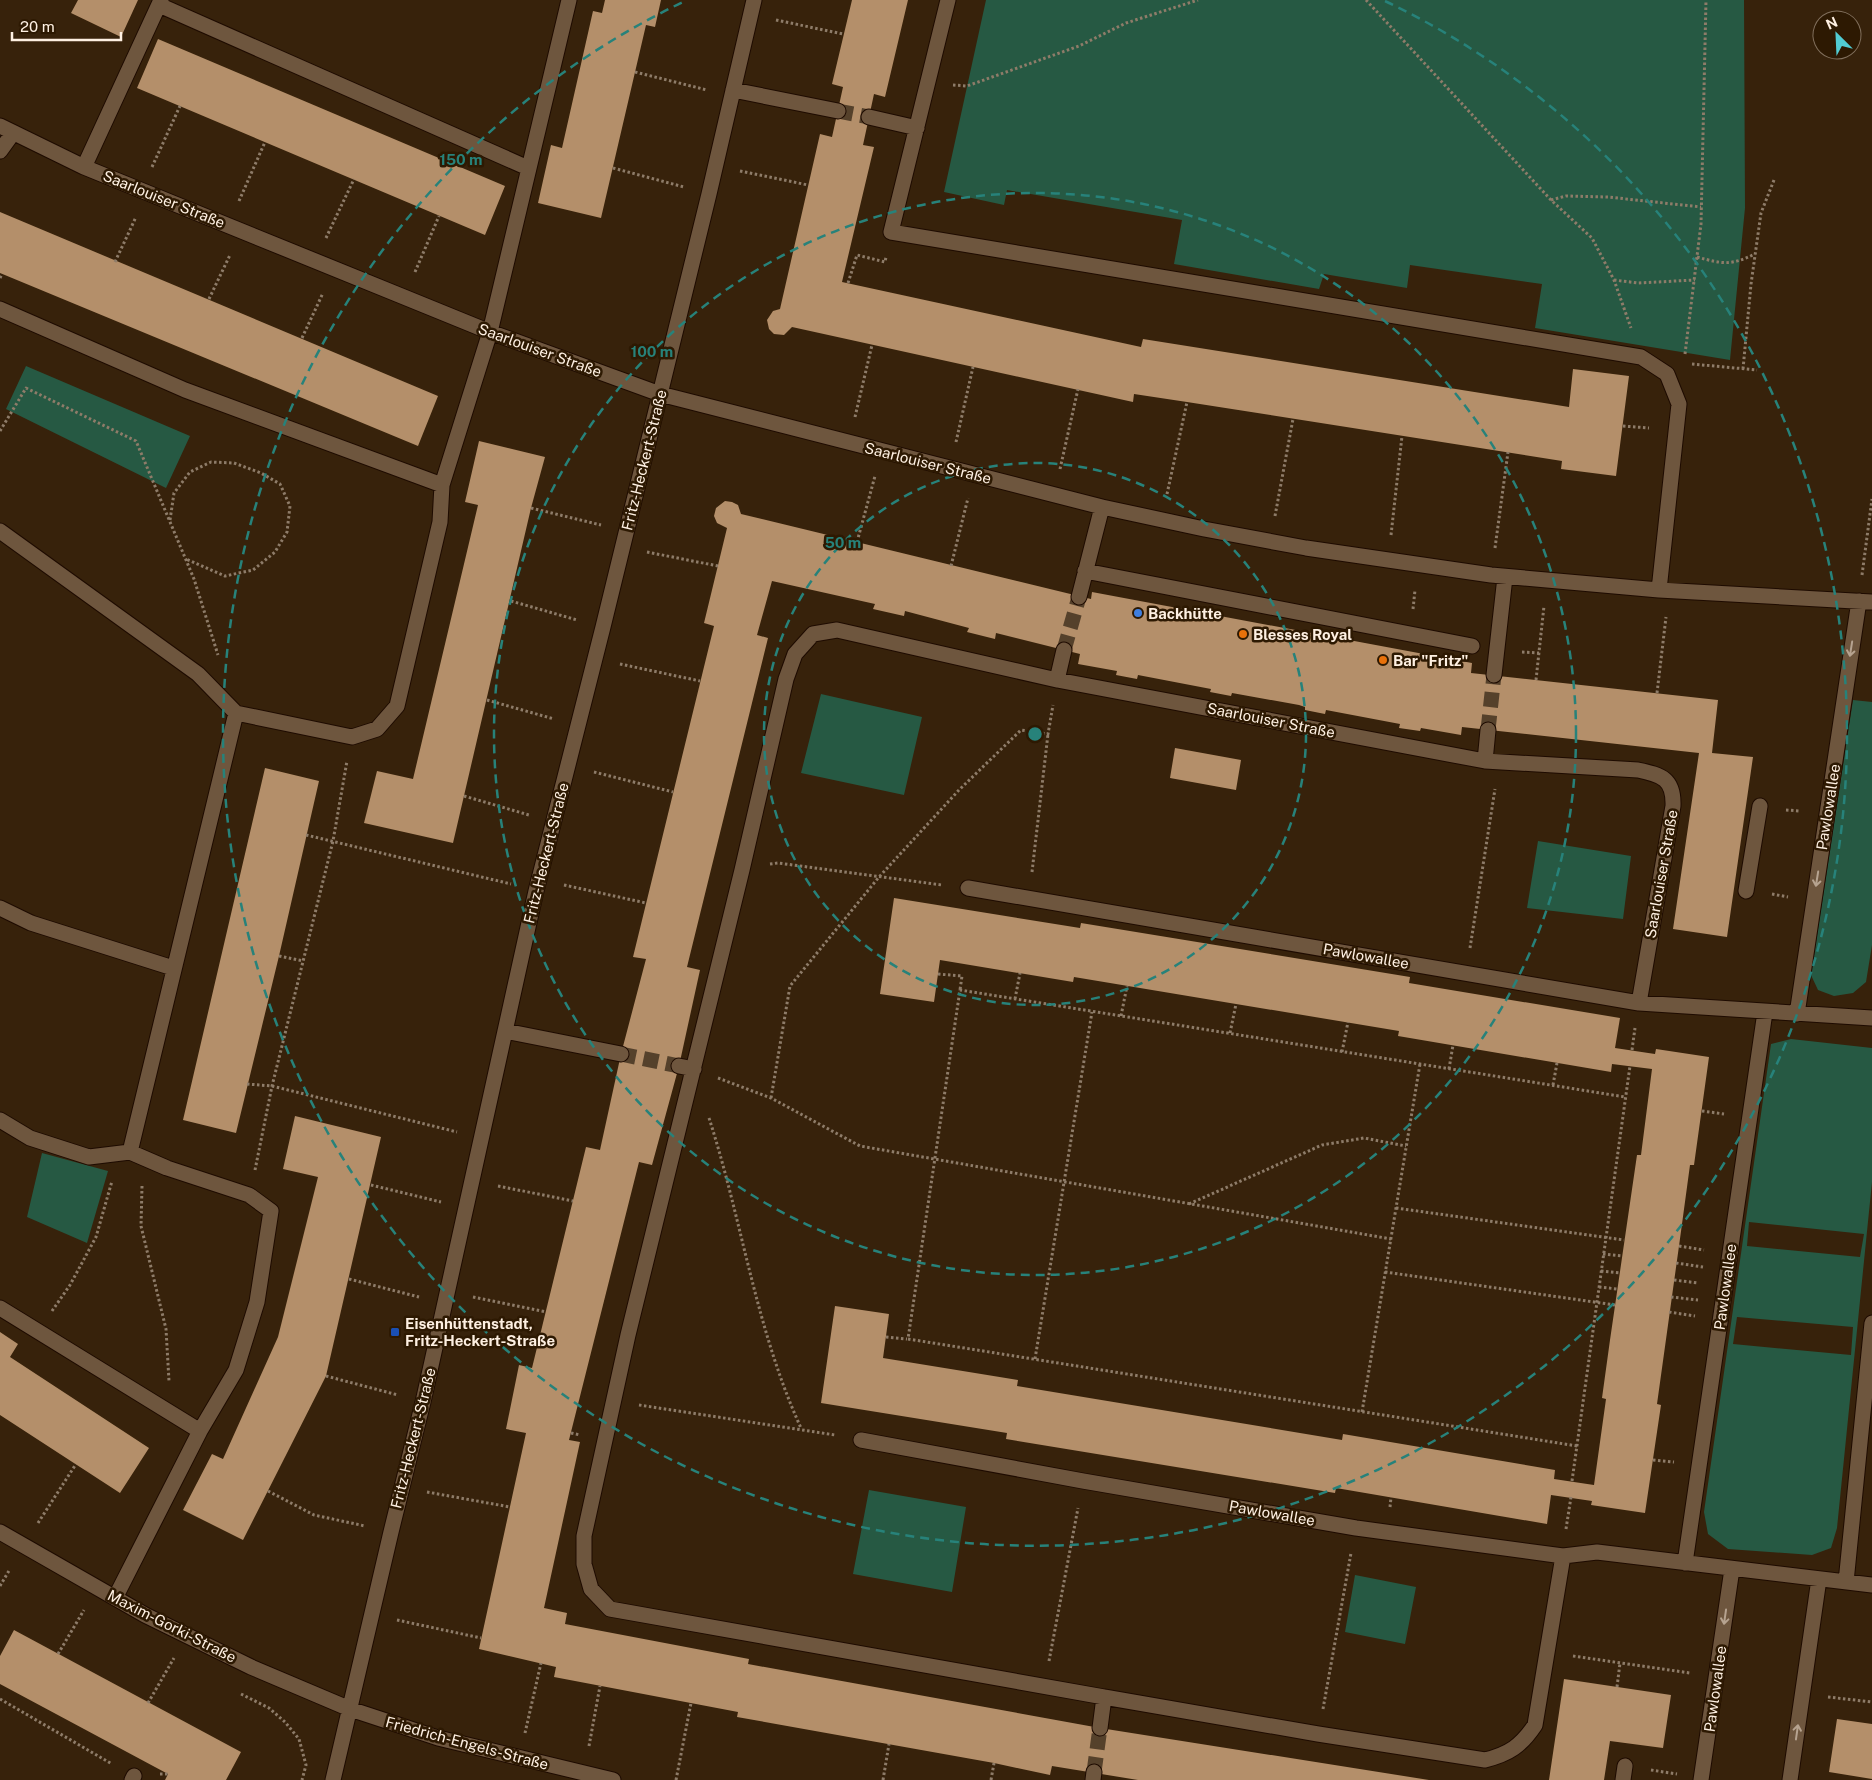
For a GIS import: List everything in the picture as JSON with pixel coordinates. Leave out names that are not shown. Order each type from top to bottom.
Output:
[{"type":"street","points":[[0,532],[198,674],[236,713],[352,737],[377,729],[397,706],[440,522],[442,485],[490,332],[569,0]]},
{"type":"street","points":[[948,0],[891,232],[1641,357],[1667,374],[1679,404],[1664,590]]},
{"type":"street","points":[[84,167],[160,3],[528,168]]},
{"type":"street","name":"Fritz-Heckert-Straße","points":[[333,1780],[390,1532],[423,1402],[537,885],[623,547],[709,194],[752,7]]},
{"type":"street","points":[[732,93],[838,111]]},
{"type":"street","points":[[869,117],[917,128]]},
{"type":"street","points":[[0,151],[6,129]]},
{"type":"street","name":"Saarlouiser Straße","points":[[6,129],[84,167],[235,229],[490,332],[660,394],[974,475],[1161,520],[1387,561],[1498,576],[1664,590],[1865,601]]},
{"type":"street","points":[[0,309],[184,390],[442,485]]},
{"type":"street","points":[[1079,597],[1102,507]]},
{"type":"street","points":[[1085,571],[1472,646]]},
{"type":"street","points":[[1494,675],[1498,576]]},
{"type":"street","name":"Pawlowallee","points":[[1797,1014],[1865,601]]},
{"type":"street","name":"Saarlouiser Straße","points":[[1563,1556],[1535,1726],[1526,1740],[1514,1749],[1500,1756],[1485,1760],[1318,1734],[610,1609],[591,1589],[584,1564],[584,1536],[628,1334],[694,1069],[786,679],[795,654],[813,634],[837,630],[1057,680],[1492,761],[1638,770],[1654,773],[1667,780],[1673,791],[1673,806],[1639,1003]]},
{"type":"street","points":[[1057,680],[1064,650]]},
{"type":"street","points":[[130,1152],[236,713]]},
{"type":"street","points":[[1488,730],[1492,761]]},
{"type":"street","points":[[1746,891],[1760,806]]},
{"type":"street","name":"Pawlowallee","points":[[968,888],[1639,1003],[1872,1018]]},
{"type":"street","points":[[0,908],[31,923],[173,968]]},
{"type":"street","name":"Pawlowallee","points":[[1685,1563],[1765,1012]]},
{"type":"street","points":[[505,1031],[621,1054]]},
{"type":"street","points":[[679,1066],[694,1069]]},
{"type":"street","points":[[0,1120],[30,1138],[89,1156],[130,1152],[167,1168],[249,1195],[271,1211],[257,1302],[236,1370],[200,1431],[115,1598]]},
{"type":"street","points":[[0,1308],[169,1414],[200,1431]]},
{"type":"street","points":[[1846,1582],[1872,1323]]},
{"type":"street","name":"Pawlowallee","points":[[861,1440],[1083,1481],[1356,1528],[1563,1556],[1597,1552],[1872,1586]]},
{"type":"street","name":"Maxim-Gorki-Straße","points":[[0,1532],[145,1615],[251,1667],[350,1709]]},
{"type":"street","name":"Pawlowallee","points":[[1702,1778],[1732,1569]]},
{"type":"street","points":[[1790,1780],[1819,1579]]},
{"type":"street","points":[[1100,1728],[1104,1697]]},
{"type":"street","name":"Friedrich-Engels-Straße","points":[[350,1709],[438,1738],[613,1780]]},
{"type":"path","points":[[928,83],[967,86],[1079,46],[1126,22],[1198,0]]},
{"type":"path","points":[[1366,0],[1551,200],[1592,238],[1614,280],[1641,357]]},
{"type":"path","points":[[1706,0],[1701,207],[1684,363],[1757,370]]},
{"type":"path","points":[[752,7],[844,34]]},
{"type":"path","points":[[635,72],[732,93]]},
{"type":"path","points":[[115,262],[180,106]]},
{"type":"path","points":[[209,299],[265,142]]},
{"type":"path","points":[[715,166],[808,185]]},
{"type":"path","points":[[613,168],[709,194]]},
{"type":"path","points":[[315,261],[354,179]]},
{"type":"path","points":[[1743,369],[1761,213],[1774,180]]},
{"type":"path","points":[[1551,200],[1566,196],[1608,197],[1701,207]]},
{"type":"path","points":[[404,297],[440,216]]},
{"type":"path","points":[[848,283],[856,255],[885,262],[891,232]]},
{"type":"path","points":[[1697,257],[1724,264],[1739,262],[1755,254]]},
{"type":"path","points":[[302,338],[335,269]]},
{"type":"path","points":[[1614,280],[1638,283],[1694,280]]},
{"type":"path","points":[[849,442],[872,344]]},
{"type":"path","points":[[950,468],[973,367]]},
{"type":"path","points":[[0,431],[26,388],[136,441],[194,579],[219,659]]},
{"type":"path","points":[[1054,495],[1078,389]]},
{"type":"path","points":[[1161,520],[1187,402]]},
{"type":"path","points":[[1270,541],[1293,419]]},
{"type":"path","points":[[1387,561],[1402,436]]},
{"type":"path","points":[[857,542],[882,451]]},
{"type":"path","points":[[1498,576],[1508,452]]},
{"type":"path","points":[[170,521],[174,492],[190,472],[211,462],[234,463],[261,473],[280,484],[290,506],[288,532],[275,552],[253,570],[225,576],[186,559]]},
{"type":"path","points":[[951,566],[974,475]]},
{"type":"path","points":[[1865,601],[1872,499]]},
{"type":"path","points":[[531,508],[626,531]]},
{"type":"path","points":[[623,547],[718,566]]},
{"type":"path","points":[[1409,634],[1419,565]]},
{"type":"path","points":[[1536,680],[1548,580]]},
{"type":"path","points":[[1656,693],[1664,590]]},
{"type":"path","points":[[511,601],[603,627]]},
{"type":"path","points":[[595,658],[700,681]]},
{"type":"path","points":[[1030,898],[1048,734],[1057,680]]},
{"type":"path","points":[[487,700],[577,726]]},
{"type":"path","points":[[771,1098],[790,986],[879,877],[959,790],[1022,730],[1048,734]]},
{"type":"path","points":[[249,1195],[272,1086],[332,841],[352,737]]},
{"type":"path","points":[[1466,973],[1492,761]]},
{"type":"path","points":[[568,766],[673,792]]},
{"type":"path","points":[[464,796],[553,822]]},
{"type":"path","points":[[306,835],[537,885],[646,903]]},
{"type":"path","points":[[742,870],[778,863],[968,888]]},
{"type":"path","points":[[279,956],[303,961]]},
{"type":"path","points":[[1015,999],[1020,973]]},
{"type":"path","points":[[908,1339],[962,976],[938,974]]},
{"type":"path","points":[[1121,1016],[1127,986]]},
{"type":"path","points":[[960,990],[1625,1098]]},
{"type":"path","points":[[1230,1034],[1236,1004]]},
{"type":"path","points":[[1034,1359],[1092,1012]]},
{"type":"path","points":[[1342,1052],[1348,1022]]},
{"type":"path","points":[[1448,1069],[1453,1045]]},
{"type":"path","points":[[1553,1086],[1557,1063]]},
{"type":"path","points":[[1362,1412],[1420,1064]]},
{"type":"path","points":[[1572,1482],[1630,1066]]},
{"type":"path","points":[[694,1069],[771,1098],[860,1146],[1391,1239]]},
{"type":"path","points":[[247,1084],[272,1086],[482,1138]]},
{"type":"path","points":[[709,1116],[763,1320],[785,1394],[801,1428]]},
{"type":"path","points":[[1188,1204],[1322,1145],[1364,1138],[1406,1146]]},
{"type":"path","points":[[38,1332],[70,1284],[96,1237],[110,1184],[130,1152]]},
{"type":"path","points":[[130,1152],[143,1186],[141,1226],[166,1329],[169,1414]]},
{"type":"path","points":[[473,1181],[573,1201]]},
{"type":"path","points":[[371,1185],[467,1208]]},
{"type":"path","points":[[1396,1208],[1624,1240]]},
{"type":"path","points":[[1603,1254],[1622,1256]]},
{"type":"path","points":[[1601,1271],[1620,1273]]},
{"type":"path","points":[[1385,1272],[1615,1305]]},
{"type":"path","points":[[349,1279],[446,1298],[546,1312]]},
{"type":"path","points":[[1599,1286],[1617,1289]]},
{"type":"path","points":[[886,1337],[1577,1446]]},
{"type":"path","points":[[326,1376],[423,1402]]},
{"type":"path","points":[[614,1402],[801,1428],[861,1440]]},
{"type":"path","points":[[24,1546],[76,1464]]},
{"type":"path","points":[[1044,1686],[1083,1481]]},
{"type":"path","points":[[402,1488],[510,1507]]},
{"type":"path","points":[[268,1491],[314,1515],[390,1532]]},
{"type":"path","points":[[1318,1734],[1356,1528]]},
{"type":"path","points":[[58,1654],[98,1588]]},
{"type":"path","points":[[372,1615],[481,1638]]},
{"type":"path","points":[[148,1703],[188,1636]]},
{"type":"path","points":[[1547,1652],[1717,1677]]},
{"type":"path","points":[[1617,1686],[1620,1662]]},
{"type":"path","points":[[520,1758],[541,1663]]},
{"type":"path","points":[[584,1773],[600,1686]]},
{"type":"path","points":[[234,1691],[269,1708],[285,1722],[299,1739],[306,1764],[302,1780]]},
{"type":"path","points":[[1802,1694],[1872,1702]]},
{"type":"path","points":[[0,1699],[133,1778]]},
{"type":"path","points":[[676,1780],[691,1703]]},
{"type":"path","points":[[882,1780],[889,1744]]},
{"type":"path","points":[[991,1780],[994,1763]]},
{"type":"path","points":[[1624,1773],[1702,1778]]},
{"type":"green space","points":[[986,0],[1744,0],[1745,208],[1730,360],[1535,328],[1542,284],[1410,265],[1407,288],[1324,274],[1319,289],[1174,264],[1182,220],[1007,190],[1004,205],[944,192]]},
{"type":"green space","points":[[26,366],[190,436],[166,488],[6,409]]},
{"type":"green space","points":[[821,694],[922,717],[904,795],[801,773]]},
{"type":"green space","points":[[1853,700],[1872,702],[1872,945],[1866,982],[1853,993],[1834,996],[1818,990],[1811,975]]},
{"type":"green space","points":[[1538,841],[1631,856],[1623,919],[1527,908]]},
{"type":"green space","points":[[1791,1039],[1872,1048],[1872,1182],[1837,1528],[1831,1548],[1812,1555],[1728,1549],[1708,1534],[1704,1512],[1771,1044]],"holes":[[[1749,1222],[1864,1234],[1860,1257],[1747,1246]],[[1737,1317],[1853,1327],[1851,1355],[1733,1344]]]},
{"type":"green space","points":[[42,1153],[108,1171],[87,1243],[27,1217]]},
{"type":"green space","points":[[869,1490],[966,1507],[952,1592],[853,1574]]},
{"type":"green space","points":[[1355,1575],[1416,1587],[1405,1644],[1345,1632]]},
{"type":"building","points":[[78,0],[138,0],[121,37],[71,13]]},
{"type":"building","points":[[605,0],[661,0],[655,27],[646,25],[601,218],[538,203],[551,145],[562,148],[593,11],[602,13]]},
{"type":"building","points":[[852,0],[908,0],[885,97],[874,94],[863,145],[874,147],[842,282],[1141,347],[1143,339],[1569,407],[1573,369],[1629,376],[1616,476],[1561,469],[1562,461],[1187,402],[1134,394],[1133,402],[792,327],[784,335],[774,334],[769,329],[767,320],[773,311],[780,309],[820,134],[832,137],[843,87],[832,84]]},
{"type":"building","points":[[158,39],[505,186],[485,235],[137,88]]},
{"type":"building","points":[[0,212],[438,396],[418,446],[0,273]]},
{"type":"building","points":[[479,441],[545,457],[531,508],[453,843],[364,823],[377,771],[413,779],[478,505],[465,502]]},
{"type":"building","points":[[725,501],[738,505],[741,514],[1091,599],[1092,592],[1472,663],[1471,673],[1718,700],[1712,753],[1753,757],[1727,937],[1673,929],[1699,753],[1462,727],[1461,735],[1421,728],[1420,731],[1399,728],[1400,724],[1326,710],[1325,714],[1305,710],[1305,707],[1299,705],[1232,693],[1231,696],[1210,692],[1211,689],[1138,675],[1137,679],[1116,675],[1117,671],[1078,664],[1080,654],[996,633],[995,639],[967,632],[969,628],[905,611],[904,616],[873,609],[875,604],[772,581],[757,635],[768,638],[687,967],[700,970],[679,1066],[652,1165],[639,1162],[569,1440],[580,1442],[544,1608],[567,1613],[565,1624],[749,1659],[748,1664],[1100,1728],[1429,1780],[1138,1780],[1052,1766],[1050,1775],[994,1763],[737,1717],[738,1712],[554,1677],[556,1667],[479,1649],[526,1433],[506,1429],[519,1365],[532,1368],[586,1147],[600,1150],[621,1054],[646,959],[633,957],[714,626],[704,623],[727,528],[717,523],[714,516],[716,508]]},
{"type":"building","points":[[1175,748],[1241,760],[1236,790],[1170,778]]},
{"type":"building","points":[[265,768],[319,781],[236,1133],[183,1120]]},
{"type":"building","points":[[894,898],[1080,928],[1081,923],[1410,977],[1409,983],[1620,1018],[1615,1048],[1655,1054],[1656,1049],[1709,1057],[1694,1165],[1690,1165],[1657,1404],[1661,1405],[1645,1513],[1591,1505],[1592,1501],[1551,1495],[1547,1524],[1336,1488],[1335,1493],[1006,1439],[1007,1433],[821,1403],[835,1306],[889,1314],[883,1358],[1018,1380],[1017,1386],[1342,1440],[1343,1434],[1555,1470],[1554,1479],[1594,1485],[1606,1399],[1602,1398],[1610,1340],[1637,1155],[1641,1155],[1652,1069],[1612,1064],[1611,1072],[1398,1036],[1399,1031],[1074,977],[1073,982],[940,960],[934,1002],[880,994]]},
{"type":"building","points":[[295,1116],[381,1137],[326,1376],[243,1540],[183,1510],[212,1454],[223,1459],[278,1337],[318,1177],[283,1169]]},
{"type":"building","points":[[0,1332],[18,1344],[10,1357],[149,1448],[120,1493],[0,1415]]},
{"type":"building","points":[[14,1630],[241,1752],[226,1780],[165,1780],[168,1774],[0,1684],[0,1656]]},
{"type":"building","points":[[1564,1679],[1671,1695],[1663,1748],[1610,1741],[1604,1780],[1549,1780]]},
{"type":"building","points":[[1837,1719],[1872,1724],[1872,1779],[1829,1772]]},
{"type":"tunnel","points":[[838,111],[869,117]]},
{"type":"tunnel","points":[[1064,650],[1079,597]]},
{"type":"tunnel","points":[[1488,730],[1494,675]]},
{"type":"tunnel","points":[[621,1054],[679,1066]]},
{"type":"tunnel","points":[[1094,1772],[1100,1728]]},
{"type":"place","name":"Backhütte","points":[[1138,613]]},
{"type":"place","name":"Blesses Royal","points":[[1243,634]]},
{"type":"place","name":"Bar \"Fritz\"","points":[[1383,660]]},
{"type":"place","name":"Eisenhüttenstadt, Fritz-Heckert-Straße","points":[[395,1332]]}]
